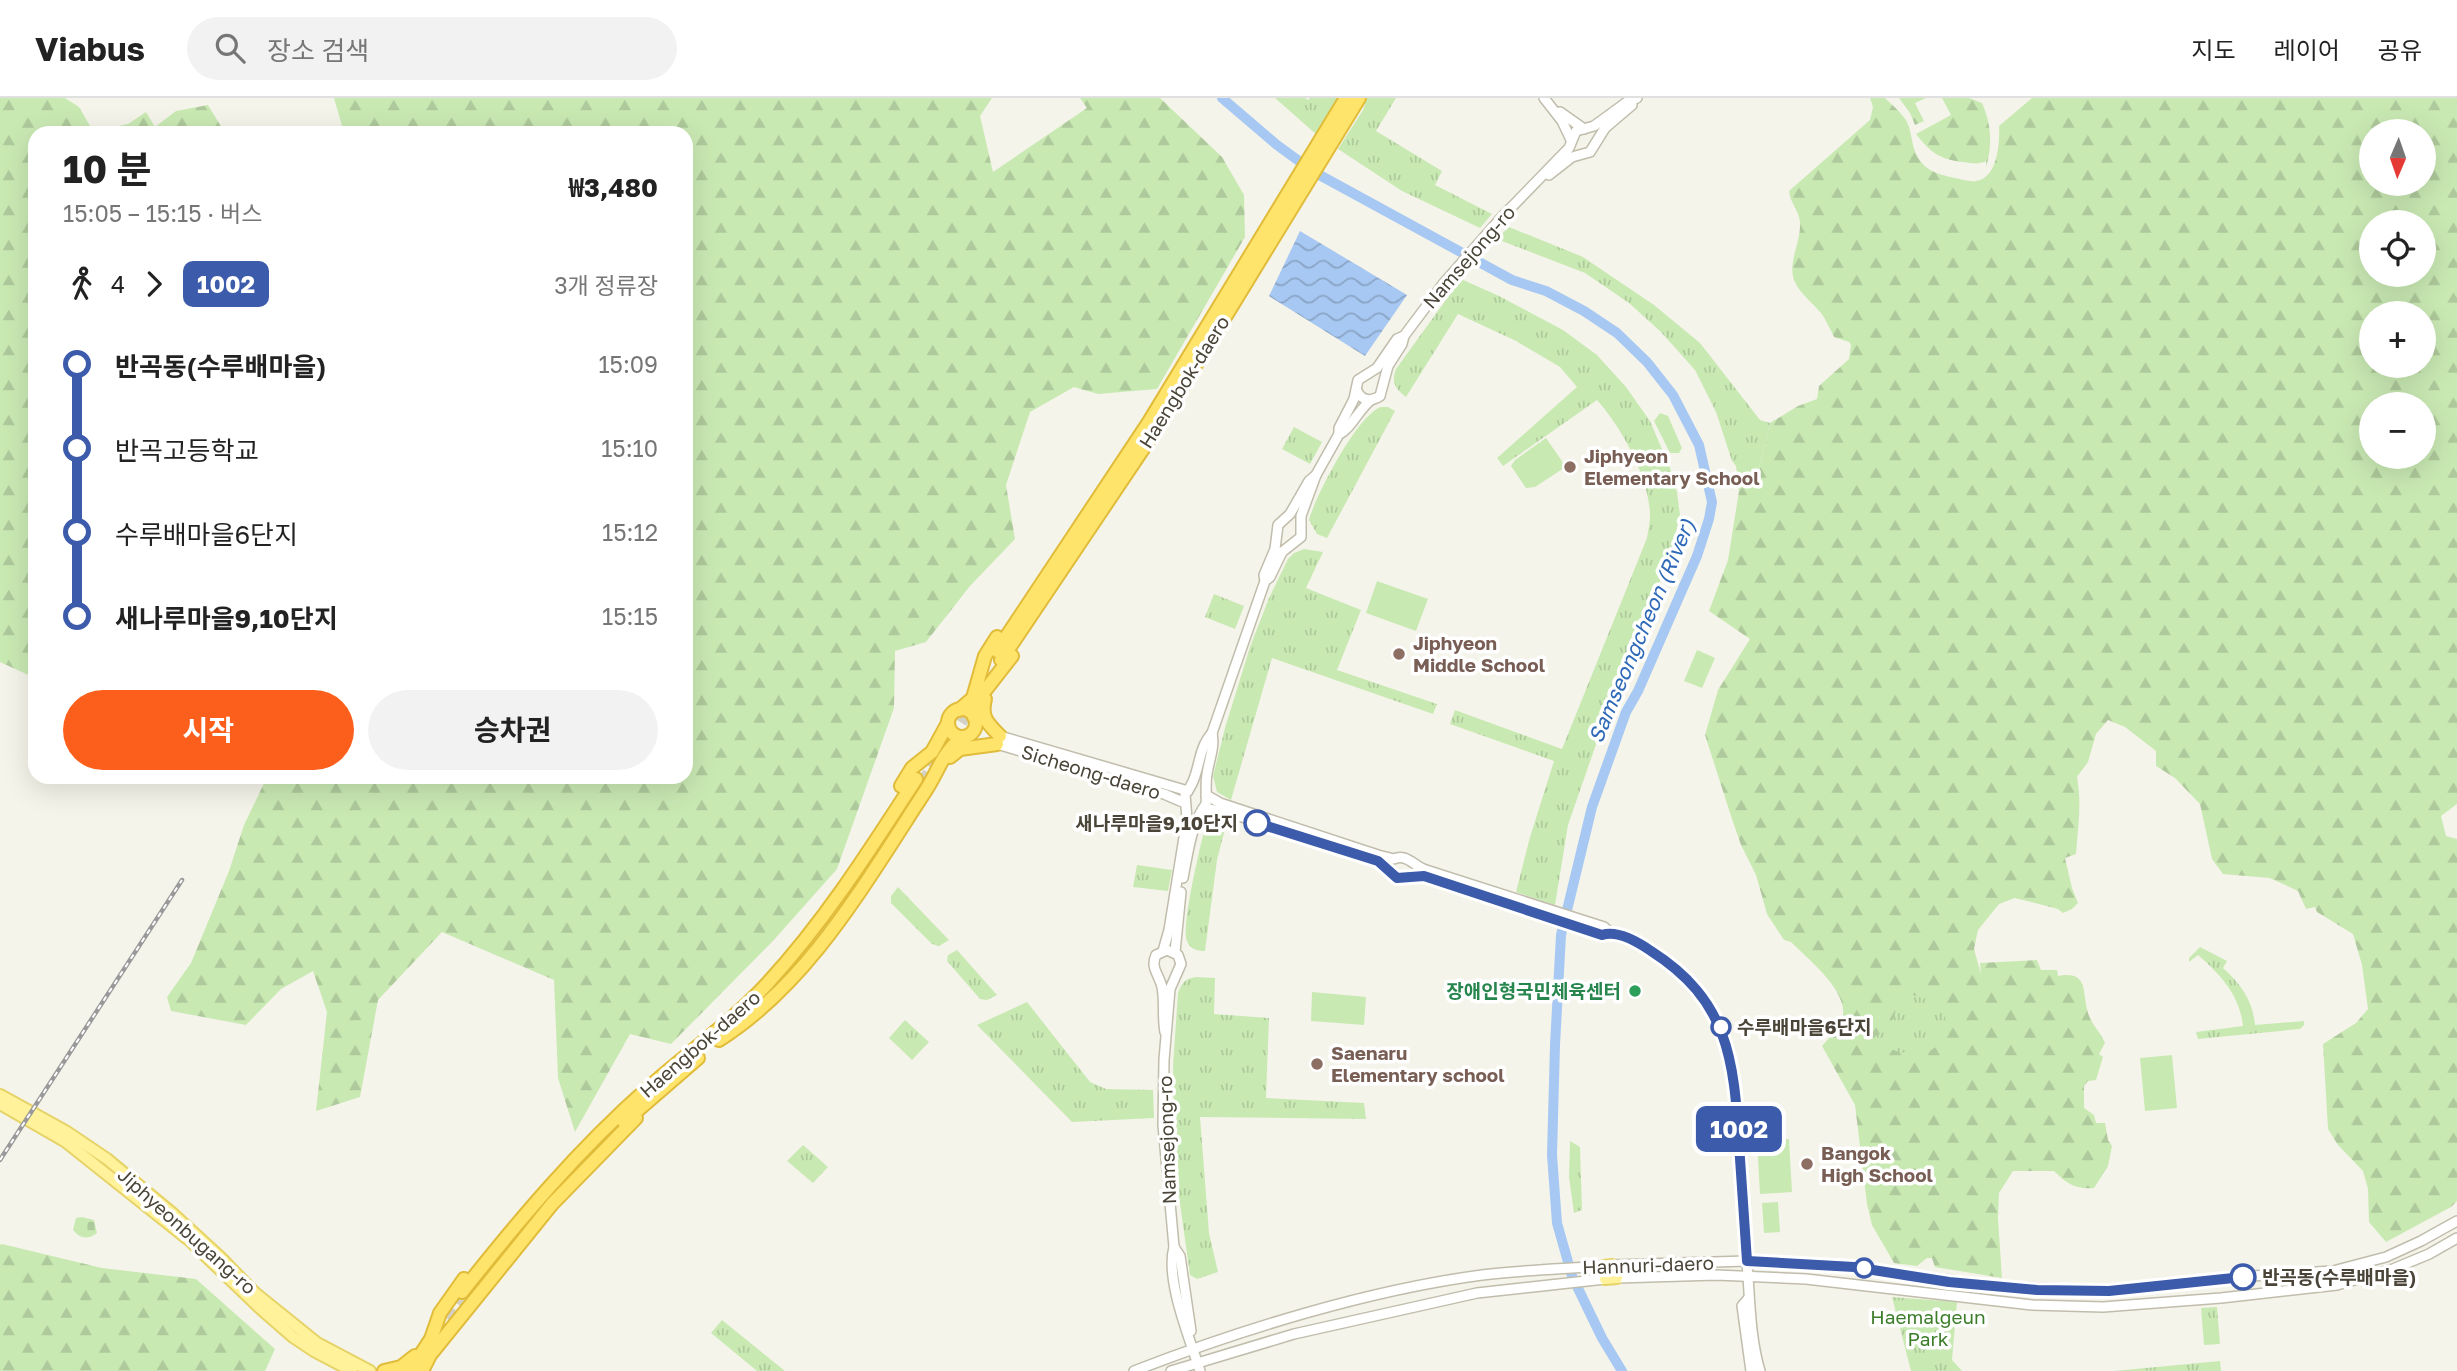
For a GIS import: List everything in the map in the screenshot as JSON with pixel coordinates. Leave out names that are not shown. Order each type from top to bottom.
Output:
[{"type":"highway","name":"Haengbok-daero","points":[[1330,136],[1346,98]]},
{"type":"highway","name":"Haengbok-daero","points":[[996,660],[1135,451],[1157,411],[1330,136],[1359,98]]},
{"type":"highway","points":[[920,778],[953,716],[973,698],[996,660]]},
{"type":"highway","points":[[920,778],[974,730],[983,693],[996,660]]},
{"type":"highway","points":[[996,660],[982,710],[985,722],[998,740]]},
{"type":"highway","points":[[953,716],[968,711],[998,740]]},
{"type":"highway","points":[[953,716],[950,731],[964,737],[998,740]]},
{"type":"highway","points":[[920,778],[960,749],[998,740]]},
{"type":"highway","name":"Haengbok-daero","points":[[651,1091],[786,975],[815,942],[859,880],[920,778]]},
{"type":"highway","points":[[422,1371],[517,1212],[612,1111],[651,1091]]},
{"type":"highway","points":[[384,1371],[411,1362],[440,1313],[464,1300],[552,1204],[629,1126],[651,1091]]},
{"type":"highway","points":[[431,1371],[439,1350],[461,1322],[464,1300]]},
{"type":"highway","points":[[410,1371],[431,1339],[440,1313]]},
{"type":"main road","name":"Jiphyeonbugang-ro","points":[[0,1095],[67,1132],[107,1159],[221,1258],[255,1293],[317,1343],[370,1371]]},
{"type":"main road","name":"Jiphyeonbugang-ro","points":[[0,1104],[66,1142],[189,1240],[293,1337],[352,1371]]},
{"type":"street","points":[[1545,98],[1567,119],[1594,134],[1596,142]]},
{"type":"street","points":[[1545,98],[1562,121],[1574,150],[1582,154],[1590,152],[1605,128],[1637,98]]},
{"type":"street","points":[[1571,141],[1576,131],[1602,121],[1627,102],[1637,98]]},
{"type":"street","name":"Namsejong-ro","points":[[1382,383],[1404,336],[1443,284],[1569,148],[1571,141]]},
{"type":"street","name":"Namsejong-ro","points":[[1538,181],[1572,157],[1582,154]]},
{"type":"street","name":"Namsejong-ro","points":[[1368,373],[1377,368],[1397,339],[1404,336]]},
{"type":"street","points":[[1163,951],[1170,930],[1187,820],[1185,804],[1205,741],[1212,733],[1265,581],[1264,575],[1275,549],[1278,525],[1297,505],[1339,434],[1339,428],[1357,391],[1358,380],[1368,373],[1377,376],[1382,383],[1380,396],[1361,408],[1345,432],[1339,434]]},
{"type":"street","points":[[1357,391],[1363,398],[1371,400]]},
{"type":"street","points":[[1265,581],[1270,577],[1282,552],[1301,537],[1301,516],[1316,475]]},
{"type":"street","points":[[1285,519],[1295,519],[1300,524]]},
{"type":"street","points":[[1278,536],[1283,542],[1291,543]]},
{"type":"street","points":[[1175,953],[1163,951],[1156,955],[1153,962],[1158,975],[1166,978],[1175,976],[1181,964],[1175,953],[1183,879],[1194,828],[1207,800],[1205,794],[1214,742],[1212,733]]},
{"type":"street","name":"Sicheong-daero","points":[[998,740],[1189,790]]},
{"type":"street","name":"Sicheong-daero","points":[[998,740],[1164,794],[1185,804]]},
{"type":"street","points":[[1189,790],[1198,788],[1220,803],[1394,859],[1403,857],[1411,863],[1532,909]]},
{"type":"street","points":[[1185,804],[1193,811],[1203,809],[1233,814],[1378,861],[1397,878],[1409,875],[1424,876],[1627,938],[1666,961],[1692,984],[1718,1022],[1727,1043],[1736,1091],[1748,1299],[1760,1371]]},
{"type":"street","points":[[1390,871],[1390,863],[1394,859]]},
{"type":"street","points":[[1409,875],[1411,863]]},
{"type":"street","name":"Namsejong-ro","points":[[1158,975],[1163,992],[1162,1018],[1165,1032],[1163,1125],[1174,1247],[1172,1256],[1183,1321],[1199,1367]]},
{"type":"street","name":"Namsejong-ro","points":[[1165,1032],[1170,989],[1175,976]]},
{"type":"street","name":"Hannuri-daero","points":[[1134,1371],[1293,1318],[1394,1292],[1482,1275],[1608,1265],[1747,1261],[1854,1267],[1994,1286],[2109,1291],[2219,1278],[2333,1271],[2386,1257],[2457,1221]]},
{"type":"street","name":"Hannuri-daero","points":[[1171,1371],[1199,1367],[1294,1334],[1477,1293],[1530,1285],[1611,1278],[1748,1276],[1876,1285],[2032,1305],[2102,1307],[2212,1299],[2337,1285],[2393,1269],[2429,1254],[2457,1238]]},
{"type":"street","points":[[1748,1299],[1742,1306],[1751,1371]]},
{"type":"green space","points":[[0,98],[65,98],[79,107],[90,126],[28,126],[28,675],[0,662]]},
{"type":"green space","points":[[334,98],[992,98],[980,116],[993,172],[1087,108],[1080,98],[1160,98],[1222,157],[1244,195],[1245,237],[1157,389],[1098,394],[1074,387],[1030,412],[1006,485],[1015,539],[970,586],[926,642],[895,651],[894,708],[837,869],[773,941],[671,1044],[630,1034],[575,1132],[558,1078],[554,980],[442,932],[378,1000],[360,1097],[316,1111],[327,1012],[313,971],[281,989],[246,1025],[171,1011],[167,997],[191,963],[229,871],[244,825],[264,784],[693,784],[693,126],[342,126]]},
{"type":"green space","points":[[1275,98],[1308,100],[1340,98],[1317,135]]},
{"type":"green space","points":[[1367,98],[1396,98],[1376,131],[1442,171],[1435,185],[1492,214],[1480,228],[1402,191],[1338,149],[1363,110]]},
{"type":"green space","points":[[1870,98],[1885,98],[1907,122],[1918,157],[1928,169],[1945,176],[1974,181],[1983,178],[1993,166],[1998,150],[1999,126],[2032,98],[2457,98],[2457,804],[2441,816],[2446,836],[2457,839],[2457,1201],[2451,1207],[2386,1242],[2369,1222],[2368,1189],[2363,1171],[2338,1145],[2328,1129],[2323,1044],[2356,1023],[2368,1009],[2362,965],[2353,934],[2317,912],[2315,907],[2306,909],[2298,891],[2270,878],[2223,874],[2212,859],[2200,804],[2175,778],[2156,766],[2156,751],[2125,727],[2108,720],[2096,734],[2088,762],[2077,777],[2079,806],[2076,854],[2065,858],[2078,903],[2063,913],[2058,909],[2015,898],[1999,904],[1978,930],[1974,949],[1981,974],[1980,963],[2037,960],[2041,970],[2057,970],[2058,976],[2069,975],[2080,981],[2090,1018],[2105,1043],[2099,1054],[2103,1057],[2096,1080],[2088,1081],[2084,1086],[2084,1108],[2094,1115],[2096,1123],[2105,1123],[2112,1146],[2108,1166],[2094,1188],[2072,1185],[2054,1171],[2013,1171],[1999,1193],[2002,1278],[1935,1267],[1932,1258],[1927,1258],[1917,1266],[1894,1263],[1872,1225],[1855,1105],[1822,1046],[1842,1019],[1840,998],[1817,967],[1791,942],[1784,940],[1767,914],[1756,875],[1741,845],[1705,735],[1718,690],[1750,639],[1709,611],[1728,560],[1739,491],[1759,468],[1770,423],[1798,406],[1817,399],[1819,386],[1849,359],[1849,342],[1834,337],[1821,313],[1794,280],[1792,267],[1800,221],[1789,191],[1870,120],[1873,107]]},
{"type":"green space","points":[[1899,98],[1926,98],[1915,103],[1924,121],[1915,125]]},
{"type":"green space","points":[[1942,98],[1969,98],[1982,103],[1990,134],[1986,167],[1986,161],[1972,163],[1942,157],[1926,146],[1916,134],[1951,115]]},
{"type":"green space","points":[[208,105],[221,126],[156,126],[176,111]]},
{"type":"green space","points":[[146,112],[154,126],[118,126],[128,124]]},
{"type":"green space","points":[[1509,227],[1583,257],[1654,305],[1700,343],[1760,420],[1770,423],[1759,468],[1739,491],[1736,466],[1716,412],[1695,370],[1661,332],[1629,303],[1585,273],[1497,239]]},
{"type":"green space","points":[[1461,279],[1563,330],[1597,355],[1626,387],[1650,421],[1677,492],[1680,515],[1670,557],[1609,707],[1568,825],[1555,905],[1516,892],[1554,761],[1450,724],[1455,710],[1562,749],[1647,538],[1649,501],[1632,454],[1597,400],[1503,466],[1497,458],[1577,387],[1560,367],[1516,341],[1458,314],[1406,397],[1399,391],[1394,381],[1396,369]]},
{"type":"green space","points":[[1381,407],[1395,411],[1327,538],[1317,534],[1309,520],[1328,476],[1361,424]]},
{"type":"green space","points":[[1660,413],[1668,416],[1682,448],[1679,453],[1670,453],[1654,421]]},
{"type":"green space","points":[[1294,427],[1322,442],[1310,464],[1282,449]]},
{"type":"green space","points":[[1546,438],[1564,468],[1535,487],[1526,488],[1511,466],[1515,460]]},
{"type":"green space","points":[[1304,549],[1323,552],[1306,588],[1361,610],[1337,670],[1437,704],[1433,714],[1272,658],[1231,800],[1217,792],[1213,776],[1225,728],[1250,647],[1269,598],[1288,559]]},
{"type":"green space","points":[[1377,581],[1428,599],[1416,631],[1366,613]]},
{"type":"green space","points":[[1214,594],[1244,606],[1235,629],[1205,617]]},
{"type":"green space","points":[[1697,650],[1715,658],[1702,688],[1684,681]]},
{"type":"green space","points":[[1218,818],[1227,821],[1217,860],[1205,951],[1199,951],[1192,948],[1187,941],[1189,902],[1206,823]]},
{"type":"green space","points":[[1137,865],[1172,870],[1168,891],[1133,887]]},
{"type":"green space","points":[[898,887],[949,940],[939,946],[932,944],[891,903],[891,896]]},
{"type":"green space","points":[[2200,947],[2227,961],[2223,968],[2245,994],[2252,1008],[2255,1025],[2304,1021],[2304,1025],[2300,1029],[2198,1039],[2196,1032],[2243,1026],[2238,1005],[2222,978],[2198,955],[2189,962],[2189,958]]},
{"type":"green space","points":[[957,950],[997,995],[987,1000],[980,999],[947,961],[948,955]]},
{"type":"green space","points":[[1197,977],[1215,978],[1214,1014],[1269,1018],[1266,1098],[1364,1103],[1366,1119],[1200,1117],[1209,1233],[1218,1272],[1197,1279],[1190,1275],[1175,1168],[1173,1065],[1178,993],[1185,981]]},
{"type":"green space","points":[[1890,985],[1935,1001],[1941,1007],[1945,1020],[1944,1034],[1931,1050],[1911,1053],[1877,1046],[1873,1037],[1887,1028],[1896,1010],[1897,1004],[1893,997],[1888,995]]},
{"type":"green space","points":[[1312,992],[1366,997],[1364,1025],[1311,1021]]},
{"type":"green space","points":[[1027,1002],[1090,1082],[1106,1089],[1153,1090],[1154,1118],[1072,1122],[977,1025]]},
{"type":"green space","points":[[905,1020],[929,1042],[912,1060],[889,1038]]},
{"type":"green space","points":[[2172,1055],[2177,1108],[2145,1111],[2140,1058]]},
{"type":"green space","points":[[1789,1139],[1792,1192],[1760,1194],[1757,1141]]},
{"type":"green space","points":[[1570,1141],[1580,1147],[1582,1210],[1574,1213],[1569,1177]]},
{"type":"green space","points":[[803,1145],[828,1167],[813,1183],[787,1161]]},
{"type":"green space","points":[[1778,1202],[1780,1232],[1764,1233],[1762,1203]]},
{"type":"green space","points":[[76,1218],[94,1220],[97,1233],[84,1238],[73,1230]]},
{"type":"green space","points":[[2,1244],[102,1268],[196,1279],[275,1349],[265,1371],[0,1371]]},
{"type":"green space","name":"Haemalgeun Park","points":[[1892,1297],[1957,1302],[1952,1360],[1962,1371],[1911,1371]]},
{"type":"green space","points":[[2217,1307],[2220,1344],[2204,1345],[2201,1308]]},
{"type":"green space","points":[[722,1320],[785,1371],[757,1371],[711,1333]]},
{"type":"green space","points":[[2220,1361],[2221,1371],[2114,1371]]},
{"type":"water","points":[[1300,231],[1407,295],[1365,356],[1269,296]]},
{"type":"waterway","name":"Samseongcheon (River)","points":[[1222,98],[1277,145],[1314,172],[1512,280],[1546,291],[1584,311],[1617,333],[1647,362],[1673,395],[1699,445],[1712,502],[1709,519],[1697,556],[1638,691],[1626,712],[1592,807],[1561,935],[1552,1155],[1557,1223],[1572,1276],[1602,1338],[1622,1371]]},
{"type":"tunnel","points":[[922,783],[977,698]]},
{"type":"tunnel","points":[[436,1333],[462,1292]]},
{"type":"railway","points":[[0,1160],[182,880]]},
{"type":"bus line","name":"1002","points":[[1257,823],[1378,861],[1397,878],[1409,875],[1424,876],[1602,935],[1609,933],[1627,938],[1646,947],[1687,978],[1704,999],[1727,1043],[1736,1091],[1747,1261],[1854,1267],[1949,1282],[2037,1290],[2109,1291],[2243,1277]]},
{"type":"place","name":"Jiphyeon Elementary School","points":[[1570,467]]},
{"type":"place","name":"Jiphyeon Middle School","points":[[1399,654]]},
{"type":"place","name":"새나루마을9,10단지","points":[[1257,823]]},
{"type":"place","name":"장애인형국민체육센터","points":[[1635,991]]},
{"type":"place","name":"수루배마을6단지","points":[[1721,1027]]},
{"type":"place","name":"Saenaru Elementary school","points":[[1317,1064]]},
{"type":"place","name":"Bangok High School","points":[[1807,1164]]},
{"type":"place","name":"반곡동(수루배마을)","points":[[2243,1277]]}]
